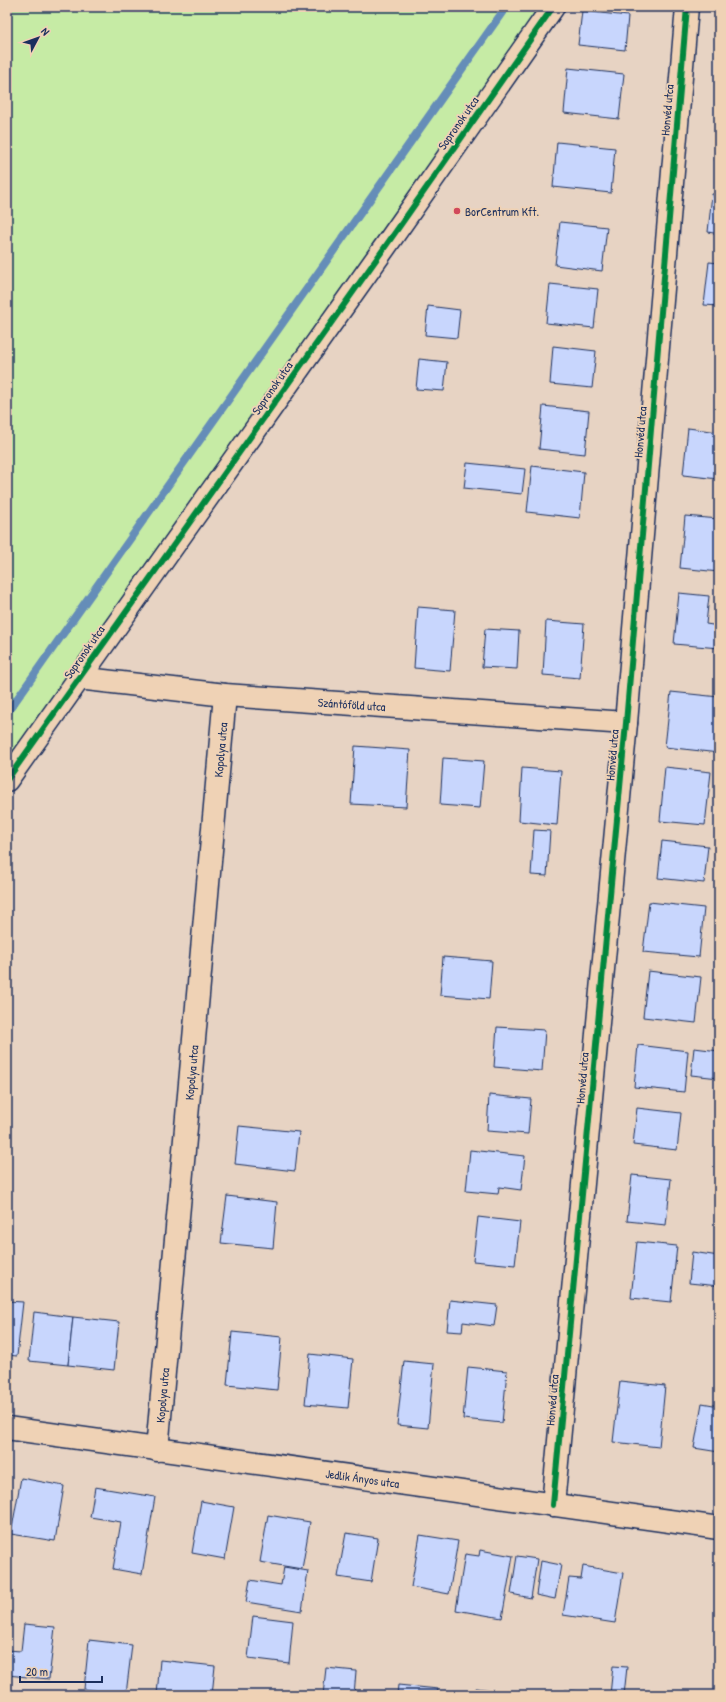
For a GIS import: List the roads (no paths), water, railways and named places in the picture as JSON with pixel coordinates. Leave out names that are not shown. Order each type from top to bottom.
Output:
[{"type":"street","name":"Sopronok utca","points":[[7,780],[78,678],[381,254],[553,7]]},
{"type":"street","name":"Honvéd utca","points":[[553,1505],[626,723],[687,7]]},
{"type":"street","name":"Szántóföld utca","points":[[78,678],[225,695],[626,723]]},
{"type":"street","name":"Kopolya utca","points":[[157,1450],[225,695]]},
{"type":"street","name":"Jedlik Ányos utca","points":[[7,1428],[719,1528]]},
{"type":"waterway","points":[[7,713],[506,7]]},
{"type":"place","name":"BorCentrum Kft.","points":[[457,211]]}]
